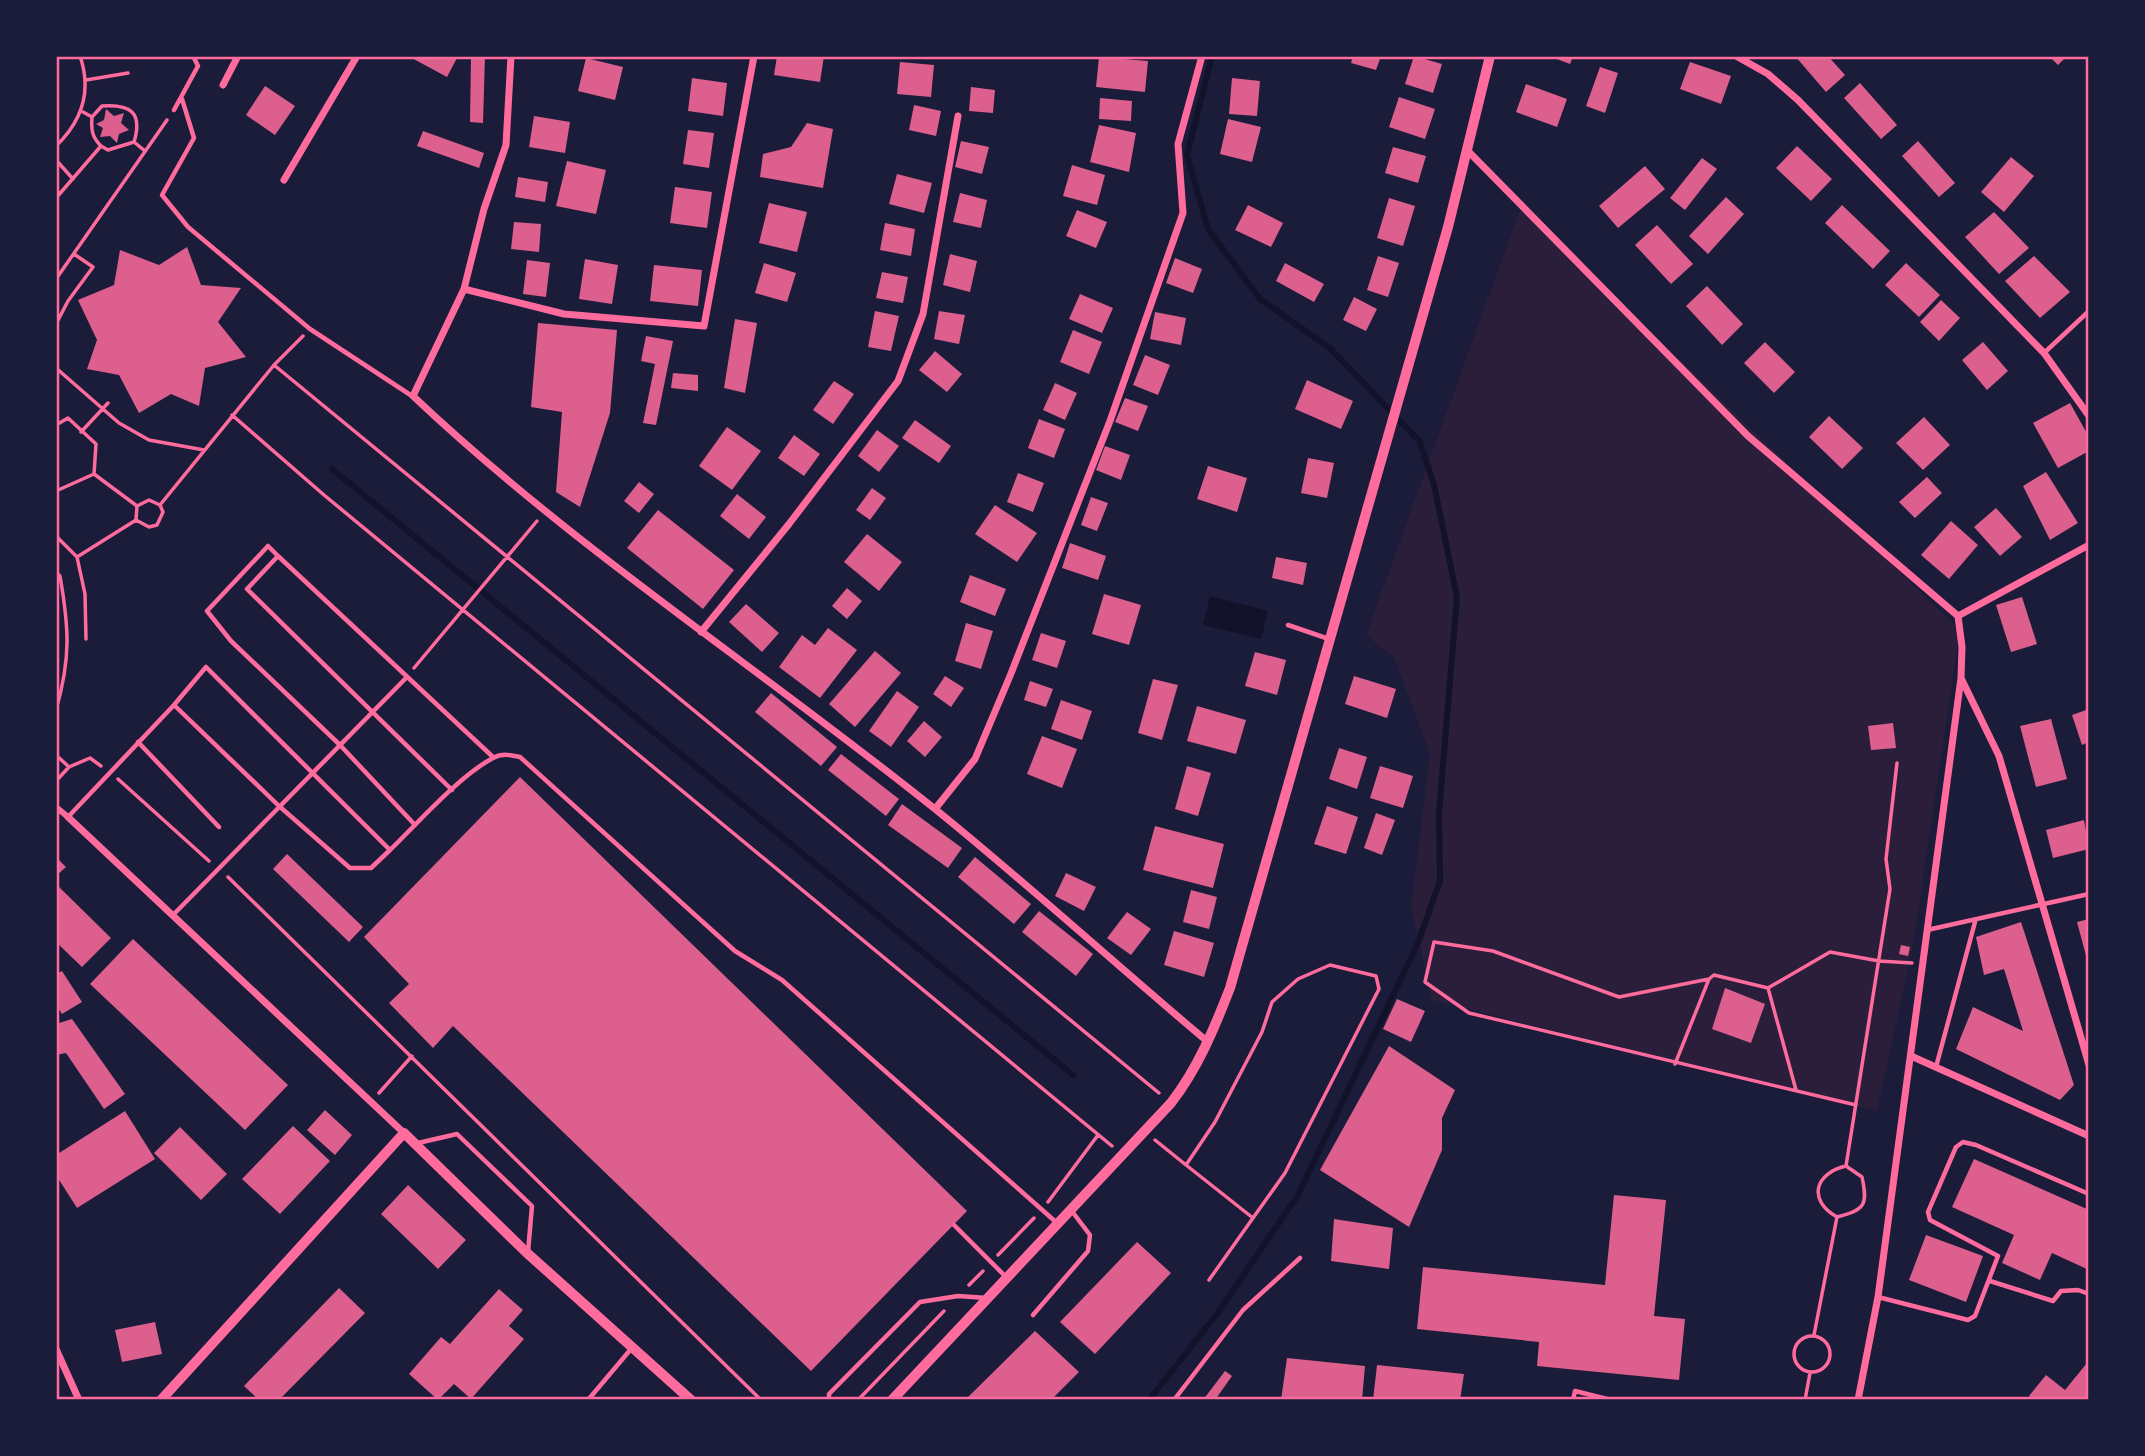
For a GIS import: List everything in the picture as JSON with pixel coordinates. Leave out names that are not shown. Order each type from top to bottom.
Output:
[{"type":"street","points":[[223,85],[238,56]]},
{"type":"street","points":[[284,180],[357,56]]},
{"type":"street","points":[[511,56],[506,145],[484,209],[464,289],[413,396],[477,457],[545,511],[935,809],[1208,1042]]},
{"type":"street","points":[[464,289],[564,314],[704,326],[754,56]]},
{"type":"street","points":[[935,809],[975,759],[1110,421],[1183,213],[1178,144],[1202,56]]},
{"type":"street","points":[[892,1400],[1171,1103],[1188,1082],[1208,1042],[1230,988],[1448,227],[1490,56]]},
{"type":"street","points":[[1737,56],[1768,74],[1798,100],[2044,353],[2089,416]]},
{"type":"street","points":[[701,632],[789,524],[898,381],[923,314],[958,116]]},
{"type":"street","points":[[1466,149],[1748,436],[1958,616],[1962,647],[1961,678],[1878,1297],[1858,1400]]},
{"type":"street","points":[[1958,616],[2089,545]]},
{"type":"street","points":[[1961,678],[1999,756],[2089,1065]]},
{"type":"street","points":[[56,807],[174,914],[527,1253],[691,1400]]},
{"type":"street","points":[[1910,1056],[2089,1136]]},
{"type":"street","points":[[162,1400],[404,1133]]},
{"type":"street","points":[[56,1349],[79,1400]]},
{"type":"lane","points":[[174,110],[198,66],[193,56]]},
{"type":"lane","points":[[182,99],[194,138],[162,195],[188,227],[310,329],[413,396]]},
{"type":"lane","points":[[2044,353],[2089,311]]},
{"type":"lane","points":[[415,825],[340,745],[231,641],[207,611],[268,546],[493,757]]},
{"type":"lane","points":[[278,556],[247,589],[452,790]]},
{"type":"lane","points":[[1288,625],[1330,639]]},
{"type":"lane","points":[[68,817],[174,705],[206,667],[390,850]]},
{"type":"lane","points":[[174,914],[407,677]]},
{"type":"lane","points":[[174,705],[279,806],[350,868],[371,868],[452,790],[493,757],[506,754],[520,757],[735,951],[782,980],[1057,1223]]},
{"type":"lane","points":[[138,742],[219,828]]},
{"type":"lane","points":[[1926,930],[1975,922],[2089,894]]},
{"type":"lane","points":[[1935,1068],[1975,922]]},
{"type":"lane","points":[[414,1143],[457,1134],[532,1206],[527,1253]]},
{"type":"lane","points":[[1878,1297],[1968,1320],[1975,1317],[1997,1256],[1930,1220],[1928,1212],[1956,1147],[1963,1142],[1976,1145],[2089,1194]]},
{"type":"lane","points":[[1033,1315],[1088,1251],[1090,1235],[1070,1209]]},
{"type":"lane","points":[[954,1225],[1007,1278]]},
{"type":"lane","points":[[1174,1400],[1243,1310],[1300,1258]]},
{"type":"lane","points":[[1990,1281],[2041,1300],[2053,1301],[2061,1291],[2078,1290],[2089,1294]]},
{"type":"lane","points":[[829,1400],[829,1394],[920,1302],[958,1296],[988,1298]]},
{"type":"lane","points":[[589,1400],[631,1348]]},
{"type":"lane","points":[[1573,1400],[1575,1391],[1611,1400]]},
{"type":"path","points":[[56,146],[83,112],[86,80],[80,56]]},
{"type":"path","points":[[86,80],[128,73]]},
{"type":"path","points":[[120,105],[134,113],[139,126],[134,142],[108,150],[101,146],[94,139],[92,117],[102,106],[120,105]]},
{"type":"path","points":[[56,279],[174,110]]},
{"type":"path","points":[[83,112],[92,117]]},
{"type":"path","points":[[134,142],[145,151]]},
{"type":"path","points":[[56,198],[101,146]]},
{"type":"path","points":[[56,160],[73,179]]},
{"type":"path","points":[[56,324],[68,301],[93,267],[74,254]]},
{"type":"path","points":[[160,505],[274,365],[310,329]]},
{"type":"path","points":[[274,365],[1171,1103]]},
{"type":"path","points":[[56,368],[119,423],[149,440],[204,450]]},
{"type":"path","points":[[81,432],[108,403]]},
{"type":"path","points":[[232,415],[1122,1154]]},
{"type":"path","points":[[56,425],[68,418],[96,444],[94,474]]},
{"type":"path","points":[[56,491],[94,474]]},
{"type":"path","points":[[94,474],[137,506]]},
{"type":"path","points":[[136,520],[149,527],[157,525],[163,512],[160,505],[149,500],[137,506]]},
{"type":"path","points":[[136,520],[137,506]]},
{"type":"path","points":[[407,677],[545,511]]},
{"type":"path","points":[[76,556],[136,520]]},
{"type":"path","points":[[56,536],[76,556],[85,594],[86,639]]},
{"type":"path","points":[[56,572],[60,576],[69,627],[64,682],[56,710]]},
{"type":"path","points":[[56,755],[69,767]]},
{"type":"path","points":[[56,781],[69,767],[90,758],[110,771],[252,897],[761,1400]]},
{"type":"path","points":[[1846,1166],[1890,889],[1886,859],[1897,763]]},
{"type":"path","points":[[1856,1105],[1469,1013],[1425,982],[1434,942],[1493,951],[1619,997],[1709,979],[1714,975],[1768,988],[1830,951],[1879,961],[1916,963]]},
{"type":"path","points":[[1186,1165],[1215,1122],[1262,1032],[1272,1002],[1298,979],[1330,965],[1376,976],[1379,989],[1285,1173],[1209,1280]]},
{"type":"path","points":[[1675,1064],[1709,979]]},
{"type":"path","points":[[1768,988],[1796,1091]]},
{"type":"path","points":[[371,1102],[412,1056]]},
{"type":"path","points":[[1144,1132],[1253,1218]]},
{"type":"path","points":[[1846,1166],[1862,1177],[1866,1195],[1863,1206],[1856,1212],[1837,1217],[1825,1210],[1819,1200],[1818,1185],[1826,1174],[1846,1166]]},
{"type":"path","points":[[1814,1335],[1837,1217]]},
{"type":"path","points":[[1814,1335],[1822,1339],[1830,1358],[1819,1371],[1810,1373],[1799,1367],[1794,1352],[1797,1343],[1814,1335]]},
{"type":"path","points":[[1804,1400],[1810,1373]]},
{"type":"shaded area","points":[[1521,207],[1960,630],[1913,946],[1877,1111],[1432,1000],[1411,907],[1430,753],[1394,658],[1366,635]]},
{"type":"shaded area","points":[[1210,596],[1268,611],[1261,639],[1203,625]]},
{"type":"building","points":[[408,56],[458,56],[447,77]]},
{"type":"building","points":[[471,56],[485,56],[483,123],[470,122]]},
{"type":"building","points":[[777,56],[824,56],[820,82],[774,75]]},
{"type":"building","points":[[1353,56],[1381,56],[1376,70],[1351,63]]},
{"type":"building","points":[[1414,56],[1442,64],[1433,93],[1405,84]]},
{"type":"building","points":[[1549,56],[1573,56],[1570,64]]},
{"type":"building","points":[[1795,56],[1828,56],[1845,75],[1826,92]]},
{"type":"building","points":[[2049,56],[2067,56],[2058,65]]},
{"type":"building","points":[[1099,57],[1148,61],[1145,92],[1096,87]]},
{"type":"building","points":[[586,58],[623,67],[615,100],[578,91]]},
{"type":"building","points":[[900,62],[934,65],[931,97],[897,94]]},
{"type":"building","points":[[1690,62],[1731,76],[1721,104],[1680,89]]},
{"type":"building","points":[[1600,67],[1618,73],[1605,113],[1586,106]]},
{"type":"building","points":[[692,78],[727,83],[723,116],[688,111]]},
{"type":"building","points":[[1232,78],[1260,81],[1257,116],[1229,114]]},
{"type":"building","points":[[1860,83],[1897,125],[1881,139],[1844,98]]},
{"type":"building","points":[[1526,84],[1567,99],[1557,127],[1516,112]]},
{"type":"building","points":[[265,86],[295,106],[275,135],[246,115]]},
{"type":"building","points":[[971,87],[995,90],[993,113],[969,111]]},
{"type":"building","points":[[1399,97],[1435,109],[1425,139],[1389,127]]},
{"type":"building","points":[[1100,98],[1132,101],[1131,121],[1099,119]]},
{"type":"building","points":[[914,105],[941,111],[936,136],[909,130]]},
{"type":"building","points":[[106,109],[114,116],[124,113],[121,123],[129,130],[119,134],[117,143],[110,136],[100,137],[103,128],[96,124],[104,120]]},
{"type":"building","points":[[534,116],[570,122],[565,153],[529,147]]},
{"type":"building","points":[[1228,119],[1261,127],[1252,162],[1220,154]]},
{"type":"building","points":[[807,123],[833,129],[823,188],[760,177],[763,154],[791,147]]},
{"type":"building","points":[[1099,125],[1136,133],[1129,172],[1090,162]]},
{"type":"building","points":[[688,130],[714,133],[709,168],[683,164]]},
{"type":"building","points":[[423,131],[484,153],[479,168],[417,146]]},
{"type":"building","points":[[961,141],[989,147],[982,174],[955,167]]},
{"type":"building","points":[[1918,141],[1955,183],[1939,197],[1902,156]]},
{"type":"building","points":[[1797,146],[1832,179],[1811,201],[1776,168]]},
{"type":"building","points":[[1393,147],[1426,156],[1418,183],[1385,173]]},
{"type":"building","points":[[2011,157],[2034,176],[2004,212],[1981,192]]},
{"type":"building","points":[[1702,158],[1717,169],[1685,210],[1670,198]]},
{"type":"building","points":[[567,161],[606,170],[596,214],[556,206]]},
{"type":"building","points":[[1072,165],[1105,175],[1097,205],[1063,196]]},
{"type":"building","points":[[1645,166],[1665,189],[1618,228],[1599,206]]},
{"type":"building","points":[[897,174],[932,183],[924,213],[889,204]]},
{"type":"building","points":[[518,177],[548,182],[545,202],[515,197]]},
{"type":"building","points":[[675,187],[712,192],[707,228],[670,223]]},
{"type":"building","points":[[960,193],[987,200],[981,228],[953,222]]},
{"type":"building","points":[[1726,197],[1744,214],[1708,254],[1689,236]]},
{"type":"building","points":[[1389,198],[1415,206],[1403,246],[1377,238]]},
{"type":"building","points":[[769,203],[807,212],[797,252],[759,243]]},
{"type":"building","points":[[1248,205],[1283,223],[1271,247],[1235,230]]},
{"type":"building","points":[[1842,205],[1890,251],[1873,269],[1825,223]]},
{"type":"building","points":[[1077,210],[1107,222],[1096,248],[1066,236]]},
{"type":"building","points":[[1994,212],[2029,248],[1999,274],[1965,237]]},
{"type":"building","points":[[514,222],[541,224],[539,252],[511,249]]},
{"type":"building","points":[[885,223],[915,229],[911,256],[880,250]]},
{"type":"building","points":[[1657,225],[1693,264],[1671,284],[1635,245]]},
{"type":"building","points":[[187,247],[201,285],[241,288],[218,322],[246,357],[205,368],[199,406],[171,394],[139,413],[119,375],[87,369],[97,340],[78,300],[114,285],[120,250],[159,265]]},
{"type":"building","points":[[950,254],[977,261],[970,292],[943,285]]},
{"type":"building","points":[[1378,256],[1399,263],[1388,297],[1367,290]]},
{"type":"building","points":[[2034,256],[2070,292],[2040,318],[2005,281]]},
{"type":"building","points":[[1175,258],[1202,269],[1193,293],[1166,283]]},
{"type":"building","points":[[585,259],[618,265],[612,304],[579,299]]},
{"type":"building","points":[[527,260],[550,263],[546,297],[523,294]]},
{"type":"building","points":[[764,263],[796,273],[787,302],[755,293]]},
{"type":"building","points":[[1285,263],[1324,284],[1314,302],[1276,281]]},
{"type":"building","points":[[1906,263],[1940,295],[1919,317],[1885,285]]},
{"type":"building","points":[[654,265],[702,270],[698,306],[650,301]]},
{"type":"building","points":[[882,272],[908,277],[903,303],[876,298]]},
{"type":"building","points":[[1707,286],[1743,324],[1722,345],[1686,306]]},
{"type":"building","points":[[1080,294],[1113,308],[1102,333],[1069,319]]},
{"type":"building","points":[[1354,297],[1377,309],[1366,331],[1343,320]]},
{"type":"building","points":[[1941,300],[1960,318],[1939,341],[1920,322]]},
{"type":"building","points":[[875,311],[899,316],[891,351],[868,347]]},
{"type":"building","points":[[939,311],[965,315],[959,344],[934,339]]},
{"type":"building","points":[[1155,312],[1186,318],[1181,345],[1150,339]]},
{"type":"building","points":[[735,319],[757,323],[745,393],[724,388]]},
{"type":"building","points":[[538,323],[617,330],[610,413],[580,507],[556,492],[562,412],[531,407]]},
{"type":"building","points":[[1073,330],[1102,342],[1089,374],[1060,362]]},
{"type":"building","points":[[646,336],[673,341],[656,425],[643,423],[655,364],[641,361]]},
{"type":"building","points":[[1765,342],[1795,372],[1774,393],[1744,363]]},
{"type":"building","points":[[1983,342],[2008,371],[1987,390],[1962,360]]},
{"type":"building","points":[[935,351],[962,374],[947,392],[919,370]]},
{"type":"building","points":[[1145,355],[1170,365],[1158,395],[1133,385]]},
{"type":"building","points":[[673,373],[698,375],[698,391],[671,388]]},
{"type":"building","points":[[1307,380],[1353,401],[1341,429],[1295,409]]},
{"type":"building","points":[[834,381],[854,394],[833,424],[813,410]]},
{"type":"building","points":[[1055,383],[1077,393],[1065,420],[1043,410]]},
{"type":"building","points":[[1125,398],[1148,406],[1138,431],[1115,422]]},
{"type":"building","points":[[2070,403],[2089,437],[2089,451],[2058,468],[2033,423]]},
{"type":"building","points":[[1829,416],[1863,448],[1842,469],[1809,437]]},
{"type":"building","points":[[1924,417],[1950,445],[1923,470],[1896,443]]},
{"type":"building","points":[[1039,419],[1065,429],[1054,458],[1028,448]]},
{"type":"building","points":[[915,420],[951,446],[939,463],[902,438]]},
{"type":"building","points":[[727,427],[761,451],[732,490],[699,466]]},
{"type":"building","points":[[877,430],[899,446],[879,472],[858,456]]},
{"type":"building","points":[[794,435],[820,454],[804,476],[778,458]]},
{"type":"building","points":[[1105,446],[1130,455],[1121,480],[1096,470]]},
{"type":"building","points":[[1308,458],[1334,463],[1327,498],[1301,493]]},
{"type":"building","points":[[1208,466],[1247,478],[1237,512],[1197,499]]},
{"type":"building","points":[[2046,472],[2078,523],[2050,540],[2023,486]]},
{"type":"building","points":[[1018,473],[1044,483],[1033,512],[1007,502]]},
{"type":"building","points":[[1927,477],[1942,493],[1915,518],[1899,502]]},
{"type":"building","points":[[639,482],[654,494],[639,513],[624,501]]},
{"type":"building","points":[[872,488],[886,498],[870,520],[856,510]]},
{"type":"building","points":[[737,494],[766,517],[749,539],[720,516]]},
{"type":"building","points":[[1091,497],[1108,503],[1097,531],[1081,525]]},
{"type":"building","points":[[995,505],[1037,533],[1017,562],[975,534]]},
{"type":"building","points":[[1996,508],[2022,537],[2000,556],[1974,527]]},
{"type":"building","points":[[658,510],[734,570],[703,609],[627,548]]},
{"type":"building","points":[[1951,521],[1978,545],[1949,579],[1921,555]]},
{"type":"building","points":[[867,534],[902,562],[879,591],[844,562]]},
{"type":"building","points":[[1070,543],[1106,556],[1098,580],[1062,568]]},
{"type":"building","points":[[1276,557],[1307,563],[1303,585],[1272,578]]},
{"type":"building","points":[[970,575],[1006,589],[995,616],[960,602]]},
{"type":"building","points":[[847,588],[862,601],[847,619],[832,606]]},
{"type":"building","points":[[1104,594],[1141,605],[1129,645],[1092,634]]},
{"type":"building","points":[[2022,597],[2037,644],[2011,652],[1996,605]]},
{"type":"building","points":[[746,604],[779,633],[762,652],[729,622]]},
{"type":"building","points":[[966,623],[993,631],[981,669],[955,661]]},
{"type":"building","points":[[828,628],[857,650],[820,698],[779,667],[802,635],[815,645]]},
{"type":"building","points":[[1041,633],[1066,641],[1057,668],[1032,660]]},
{"type":"building","points":[[875,651],[901,673],[855,727],[829,704]]},
{"type":"building","points":[[1255,652],[1286,660],[1277,695],[1245,686]]},
{"type":"building","points":[[945,676],[964,688],[951,707],[933,694]]},
{"type":"building","points":[[1354,676],[1396,689],[1387,718],[1345,704]]},
{"type":"building","points":[[1153,679],[1178,685],[1162,740],[1138,733]]},
{"type":"building","points":[[1030,681],[1053,689],[1046,707],[1024,700]]},
{"type":"building","points":[[897,691],[919,707],[891,747],[869,731]]},
{"type":"building","points":[[771,693],[837,747],[821,766],[755,712]]},
{"type":"building","points":[[1061,700],[1092,711],[1082,740],[1051,729]]},
{"type":"building","points":[[1197,706],[1246,720],[1236,754],[1187,741]]},
{"type":"building","points":[[2089,709],[2089,742],[2082,745],[2072,715]]},
{"type":"building","points":[[2051,719],[2067,779],[2036,787],[2020,726]]},
{"type":"building","points":[[924,721],[942,737],[925,757],[907,741]]},
{"type":"building","points":[[1893,723],[1896,748],[1871,750],[1868,726]]},
{"type":"building","points":[[1042,736],[1077,749],[1062,788],[1027,774]]},
{"type":"building","points":[[1339,748],[1367,757],[1357,789],[1329,779]]},
{"type":"building","points":[[841,754],[899,799],[886,816],[828,770]]},
{"type":"building","points":[[1187,766],[1211,773],[1198,816],[1175,809]]},
{"type":"building","points":[[1380,766],[1413,776],[1403,808],[1370,798]]},
{"type":"building","points":[[520,777],[967,1211],[811,1371],[453,1026],[433,1048],[389,1003],[409,984],[364,937]]},
{"type":"building","points":[[902,804],[962,848],[948,868],[888,825]]},
{"type":"building","points":[[1327,806],[1358,817],[1346,854],[1314,844]]},
{"type":"building","points":[[1376,813],[1395,820],[1382,855],[1364,848]]},
{"type":"building","points":[[2084,820],[2089,849],[2053,858],[2046,830]]},
{"type":"building","points":[[1155,826],[1224,844],[1213,888],[1143,870]]},
{"type":"building","points":[[287,854],[363,927],[349,942],[273,869]]},
{"type":"building","points":[[56,857],[66,867],[56,876]]},
{"type":"building","points":[[975,857],[1031,904],[1014,924],[958,877]]},
{"type":"building","points":[[1066,873],[1096,887],[1084,911],[1055,896]]},
{"type":"building","points":[[56,884],[111,938],[82,967],[56,942]]},
{"type":"building","points":[[1191,890],[1217,897],[1209,929],[1183,922]]},
{"type":"building","points":[[1039,911],[1093,954],[1076,976],[1022,932]]},
{"type":"building","points":[[1127,912],[1151,929],[1131,955],[1107,938]]},
{"type":"building","points":[[2089,919],[2089,962],[2088,963],[2077,922]]},
{"type":"building","points":[[2021,922],[2074,1085],[2060,1100],[1956,1049],[1973,1007],[2023,1031],[2004,969],[1984,975],[1976,937]]},
{"type":"building","points":[[1174,931],[1214,943],[1204,977],[1164,965]]},
{"type":"building","points":[[133,939],[288,1085],[245,1130],[90,984]]},
{"type":"building","points":[[1901,945],[1910,947],[1908,956],[1899,954]]},
{"type":"building","points":[[62,971],[82,1002],[62,1014],[56,1005],[56,974]]},
{"type":"building","points":[[1725,988],[1765,1004],[1751,1043],[1712,1029]]},
{"type":"building","points":[[1397,999],[1425,1011],[1411,1042],[1383,1029]]},
{"type":"building","points":[[72,1019],[125,1094],[104,1109],[66,1053],[56,1055],[56,1024]]},
{"type":"building","points":[[1389,1046],[1455,1090],[1442,1118],[1442,1150],[1409,1227],[1320,1170]]},
{"type":"building","points":[[325,1110],[352,1135],[335,1155],[307,1130]]},
{"type":"building","points":[[125,1111],[155,1159],[77,1208],[56,1175],[56,1155]]},
{"type":"building","points":[[293,1126],[330,1161],[280,1214],[242,1179]]},
{"type":"building","points":[[180,1127],[227,1174],[201,1200],[154,1153]]},
{"type":"building","points":[[1974,1159],[2089,1210],[2089,1270],[2052,1253],[2040,1280],[2002,1263],[2014,1235],[1952,1207]]},
{"type":"building","points":[[408,1185],[466,1240],[438,1269],[381,1214]]},
{"type":"building","points":[[1614,1195],[1666,1200],[1654,1316],[1685,1319],[1679,1380],[1537,1366],[1539,1342],[1417,1329],[1423,1267],[1605,1285]]},
{"type":"building","points":[[1334,1219],[1393,1228],[1389,1269],[1331,1261]]},
{"type":"building","points":[[1926,1235],[1983,1256],[1966,1302],[1909,1280]]},
{"type":"building","points":[[1137,1242],[1171,1273],[1095,1354],[1060,1322]]},
{"type":"building","points":[[339,1288],[365,1313],[279,1400],[259,1400],[244,1386]]},
{"type":"building","points":[[499,1289],[523,1310],[509,1326],[524,1339],[471,1399],[454,1384],[438,1400],[409,1374],[441,1337],[450,1344]]},
{"type":"building","points":[[155,1322],[162,1354],[122,1362],[115,1330]]},
{"type":"building","points":[[1035,1331],[1079,1372],[1051,1400],[965,1400]]},
{"type":"building","points":[[1287,1358],[1365,1366],[1362,1400],[1281,1400]]},
{"type":"building","points":[[2087,1363],[2089,1400],[2034,1400],[2029,1396],[2046,1375],[2065,1390]]},
{"type":"building","points":[[1377,1365],[1464,1374],[1460,1400],[1373,1400]]},
{"type":"building","points":[[1225,1371],[1232,1376],[1215,1400],[1203,1400]]},
{"type":"waterway","points":[[1149,1400],[1217,1314],[1298,1195],[1418,943],[1440,881],[1439,813],[1457,597],[1434,485],[1420,442],[1331,349],[1260,299],[1208,229],[1187,155],[1212,56]]},
{"type":"waterway","points":[[332,469],[1073,1075]]}]
